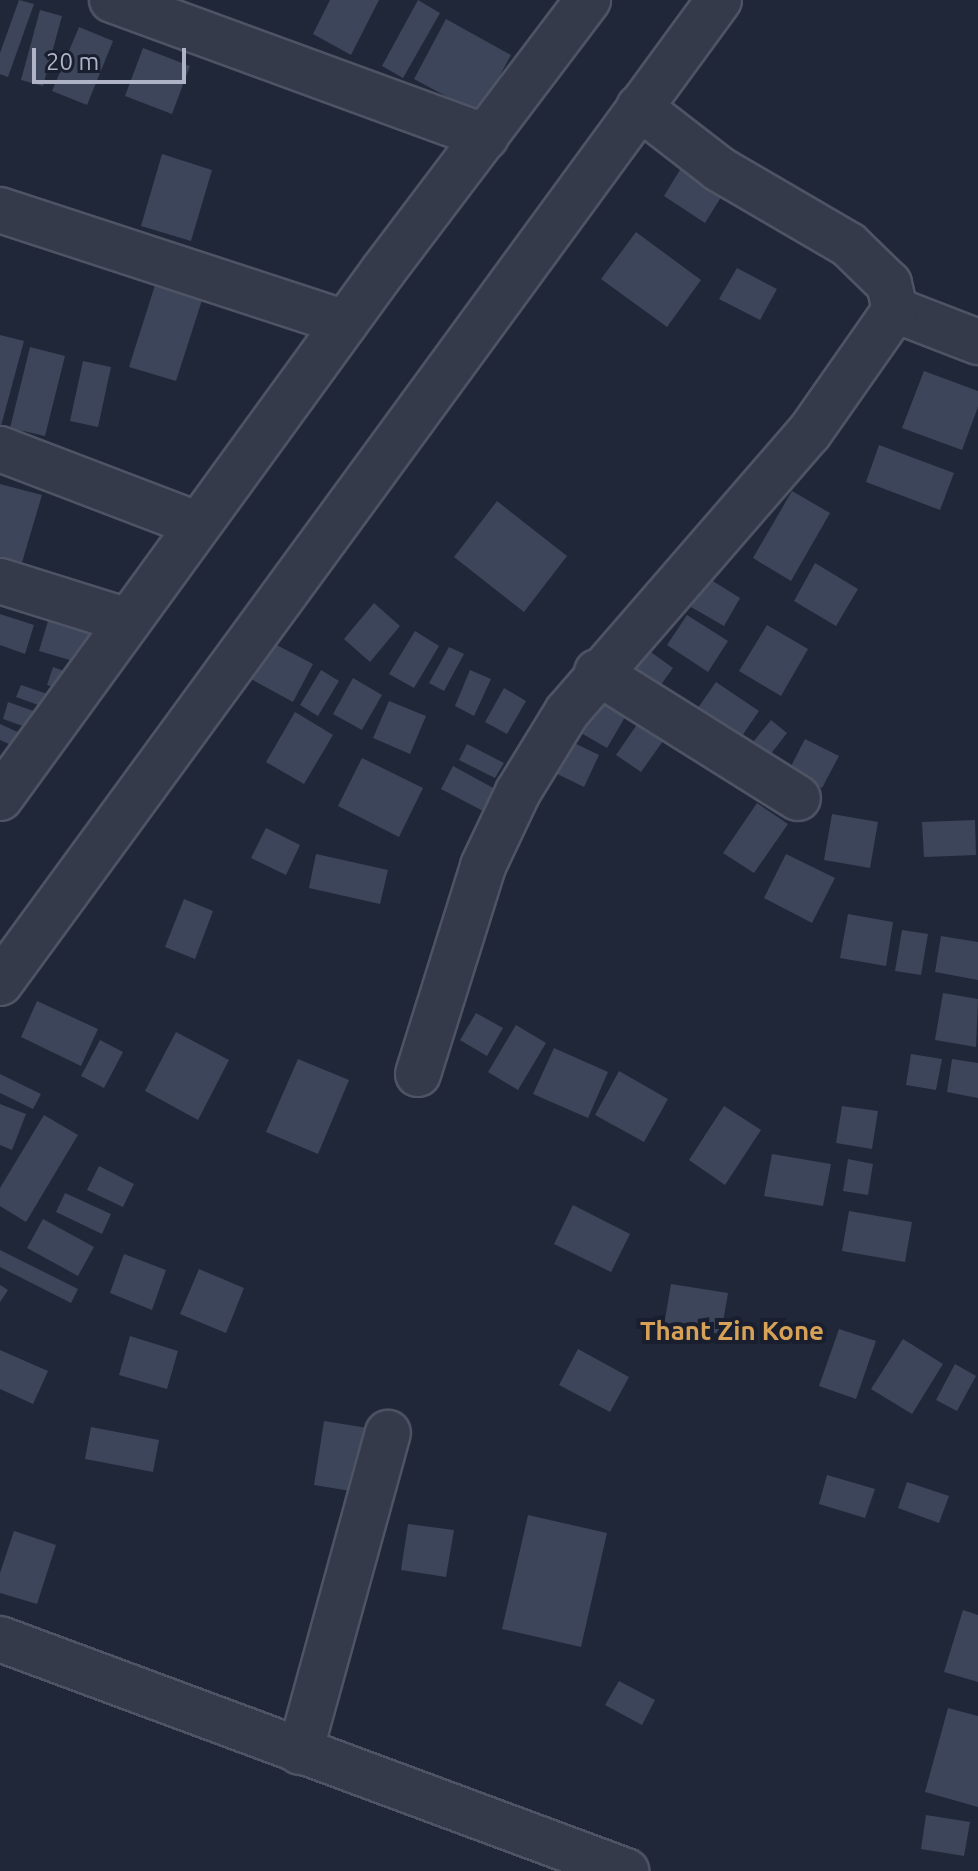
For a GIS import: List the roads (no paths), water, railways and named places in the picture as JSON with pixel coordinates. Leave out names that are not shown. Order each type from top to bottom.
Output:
[{"type":"street","points":[[112,0],[486,137]]},
{"type":"street","points":[[0,798],[196,524],[588,0]]},
{"type":"street","points":[[0,983],[719,0]]},
{"type":"street","points":[[418,1074],[483,866],[518,792],[597,672],[809,433],[895,310],[889,284],[849,245],[719,169],[639,107]]},
{"type":"street","points":[[0,210],[345,323]]},
{"type":"street","points":[[895,310],[978,342]]},
{"type":"street","points":[[0,449],[196,524]]},
{"type":"street","points":[[0,581],[128,621]]},
{"type":"street","points":[[597,672],[798,798]]},
{"type":"street","points":[[300,1752],[388,1433]]},
{"type":"street","points":[[0,1639],[626,1871]]},
{"type":"district","name":"Thant Zin Kone","points":[[732,1331]]}]
